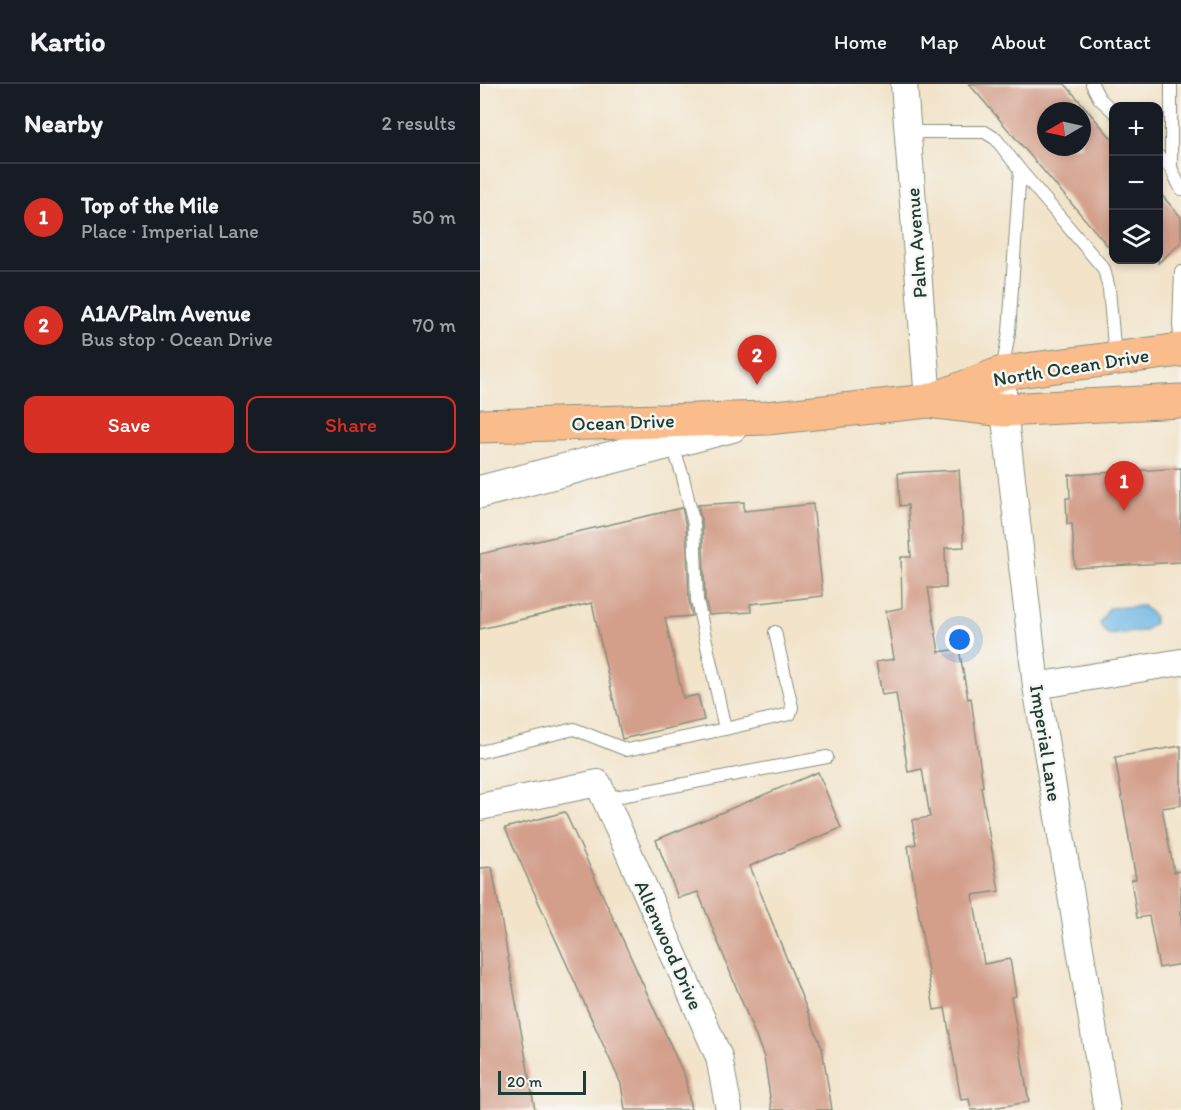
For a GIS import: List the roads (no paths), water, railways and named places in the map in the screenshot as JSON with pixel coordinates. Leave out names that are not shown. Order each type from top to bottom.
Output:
[{"type":"main road","name":"North Ocean Drive","points":[[928,401],[1002,373],[1181,350]]},
{"type":"main road","name":"North Ocean Drive","points":[[767,418],[928,401],[1004,410],[1181,401]]},
{"type":"main road","name":"Ocean Drive","points":[[480,426],[767,418]]},
{"type":"street","name":"Palm Avenue","points":[[904,84],[928,401]]},
{"type":"street","name":"Imperial Lane","points":[[1002,373],[1004,410],[1036,686],[1107,1110]]},
{"type":"street","points":[[480,492],[767,418]]},
{"type":"street","points":[[1036,686],[1181,662]]},
{"type":"street","points":[[480,807],[601,791]]},
{"type":"street","name":"Allenwood Drive","points":[[601,791],[719,1057],[729,1110]]},
{"type":"lane","points":[[1092,84],[1099,98],[1109,108]]},
{"type":"lane","points":[[1171,84],[1171,168]]},
{"type":"lane","points":[[907,132],[985,132],[996,139],[1104,269],[1109,290],[1115,358]]},
{"type":"lane","points":[[1163,161],[1171,168],[1181,189]]},
{"type":"lane","points":[[1002,373],[1009,332],[1020,170]]},
{"type":"lane","points":[[1181,272],[1179,324],[1181,344]]},
{"type":"lane","points":[[672,441],[694,525],[697,600],[725,729]]},
{"type":"lane","points":[[480,752],[574,729],[627,750],[790,714],[792,707],[775,632]]},
{"type":"lane","points":[[601,791],[827,757]]},
{"type":"water","points":[[1143,606],[1154,616],[1154,623],[1145,631],[1109,635],[1104,631],[1100,623],[1109,608]]},
{"type":"place","name":"A1A/Palm Avenue","points":[[757,385]]},
{"type":"place","name":"Top of the Mile","points":[[1124,511]]}]
